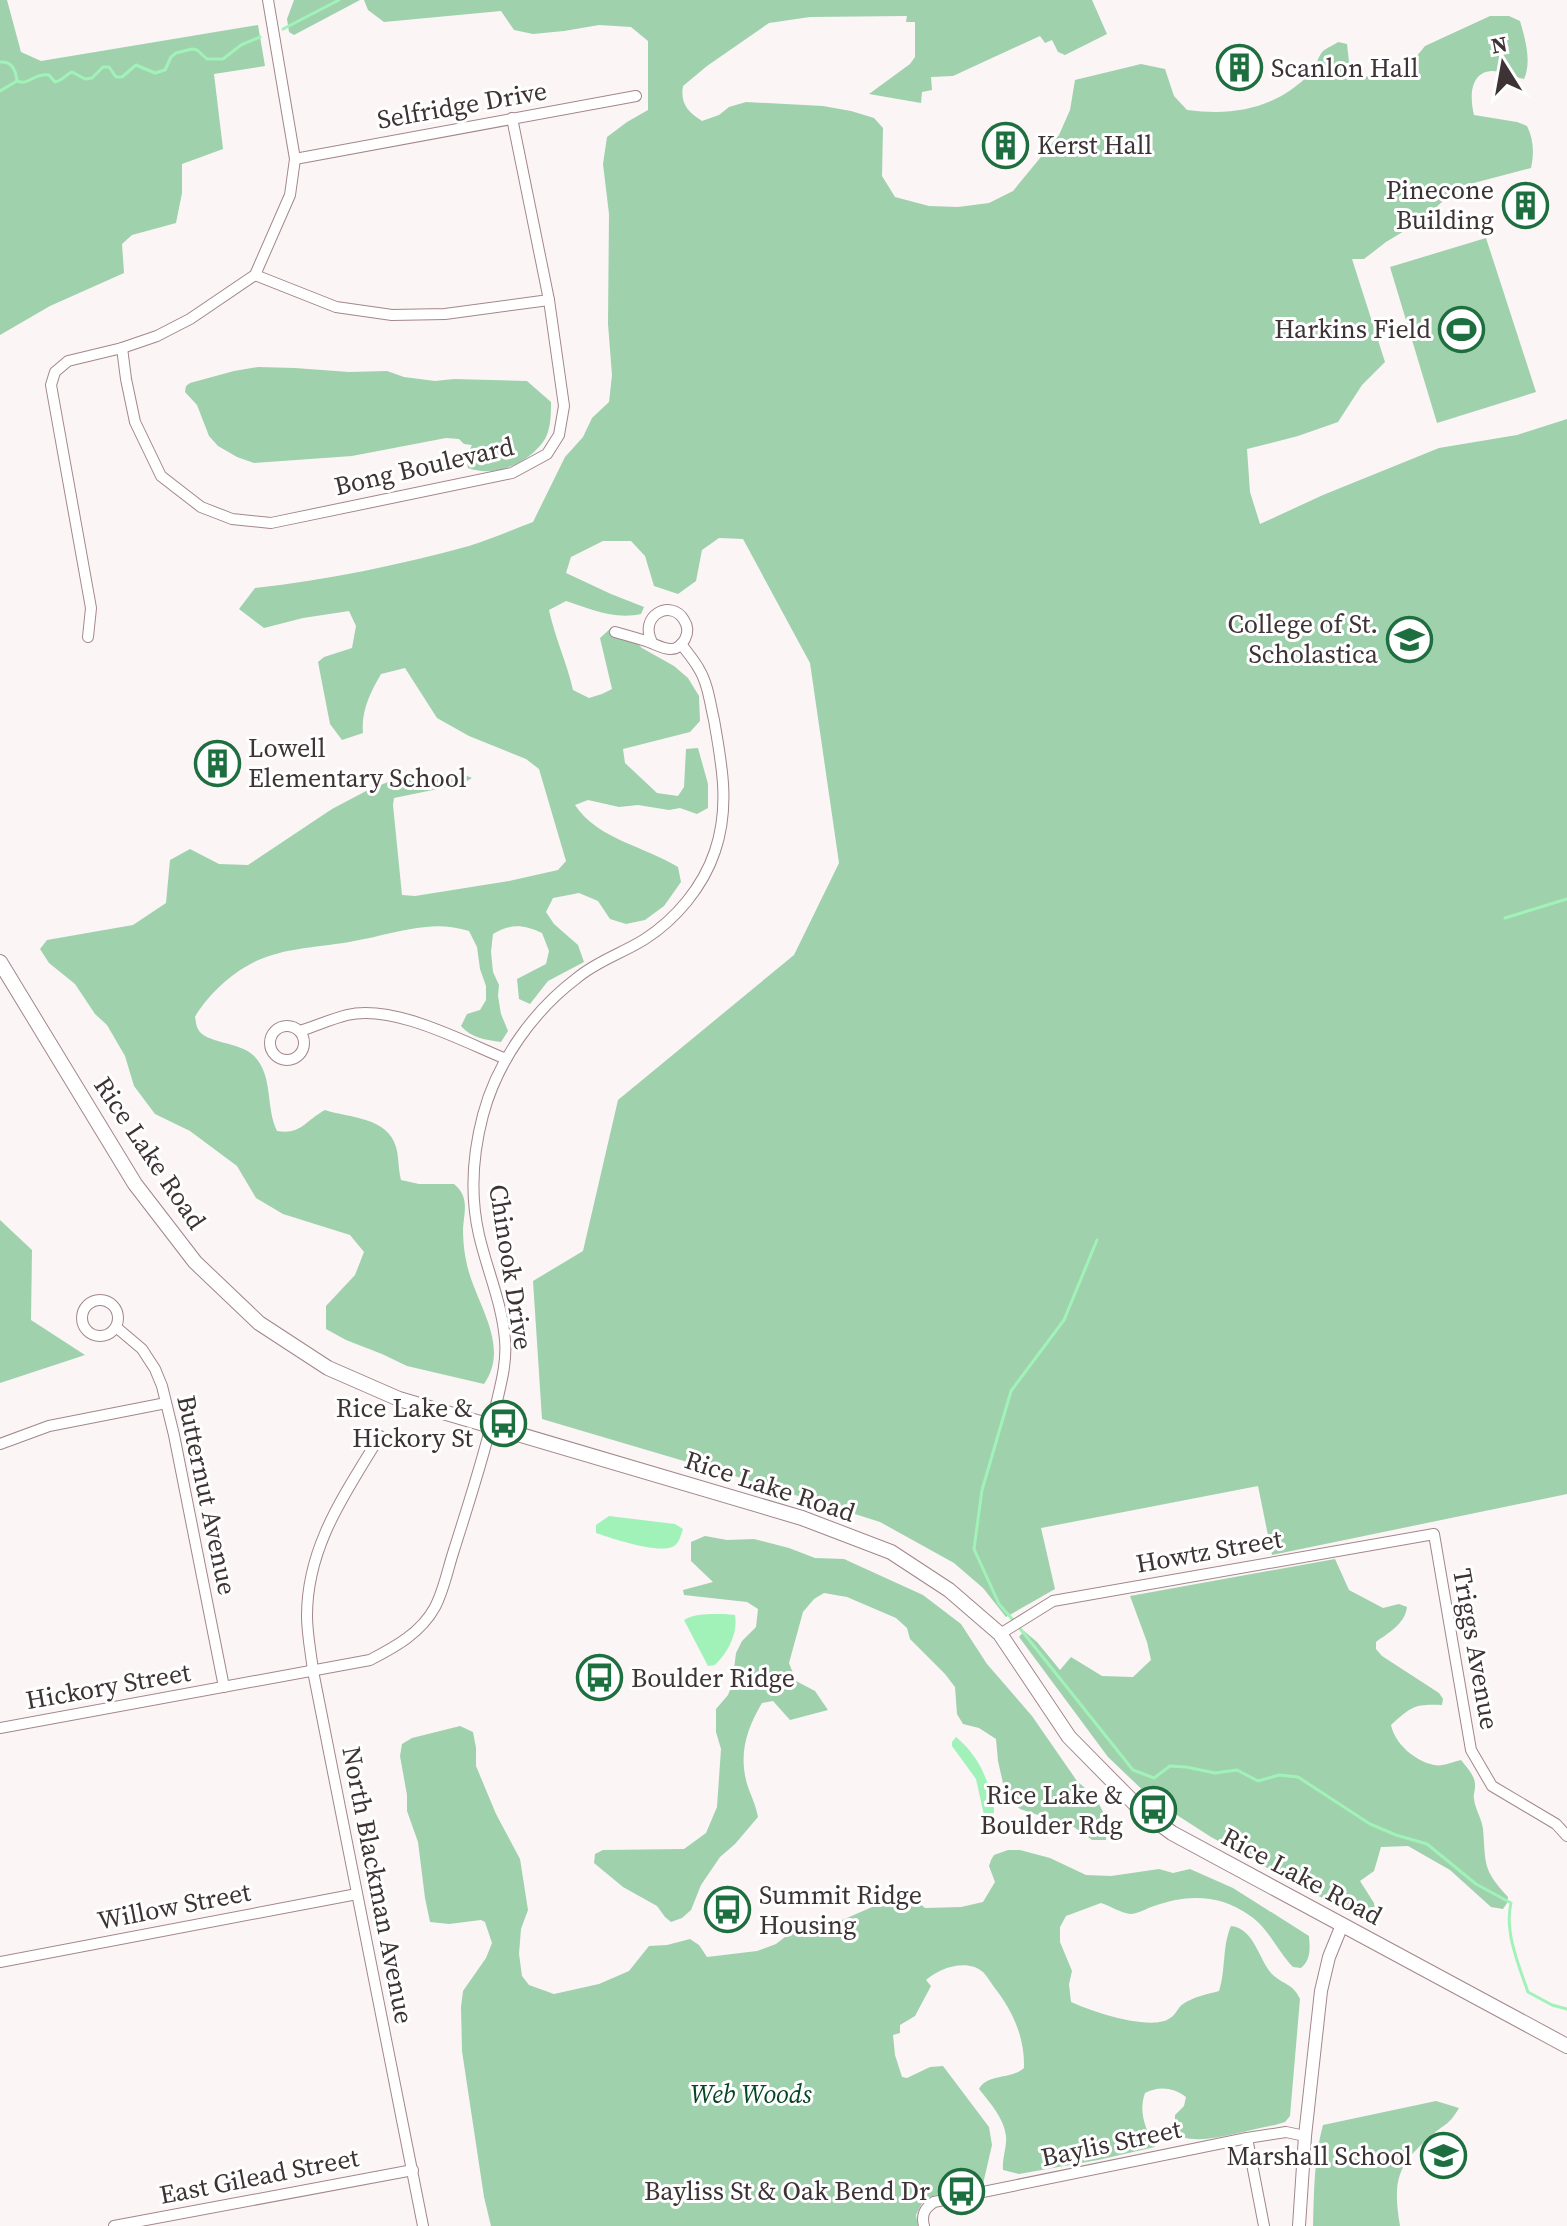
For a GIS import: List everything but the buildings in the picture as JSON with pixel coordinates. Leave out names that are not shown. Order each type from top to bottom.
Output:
[{"type":"main road","name":"Rice Lake Road","points":[[0,962],[135,1184],[195,1262],[259,1323],[328,1368],[399,1399],[802,1518],[891,1552],[949,1590],[1000,1634],[1069,1737],[1140,1809],[1172,1833],[1567,2046]]},
{"type":"street","points":[[88,637],[91,608],[51,385],[55,372],[68,361],[157,336],[190,319],[255,275],[290,195],[295,159],[268,0]]},
{"type":"street","name":"Selfridge Drive","points":[[295,159],[636,96]]},
{"type":"street","name":"Bong Boulevard","points":[[122,348],[135,422],[161,476],[201,507],[232,519],[271,523],[512,473],[547,454],[559,435],[564,406],[549,300],[512,118]]},
{"type":"street","points":[[255,275],[336,307],[392,315],[445,314],[549,300]]},
{"type":"street","name":"Chinook Drive","points":[[491,1428],[504,1372],[505,1342],[500,1302],[478,1231],[474,1199],[475,1162],[483,1113],[506,1059],[546,1006],[579,976],[644,940],[667,923],[687,901],[709,867],[719,838],[725,796],[723,766],[709,696],[700,670],[681,644],[687,626],[681,615],[669,610],[652,618],[648,630],[652,642]]},
{"type":"street","points":[[615,632],[652,642],[663,649],[676,648],[681,644]]},
{"type":"street","points":[[300,1031],[349,1014],[381,1014],[413,1021],[506,1059]]},
{"type":"street","name":"Butternut Avenue","points":[[116,1327],[149,1359],[166,1403],[224,1687]]},
{"type":"street","points":[[0,1444],[49,1426],[166,1403]]},
{"type":"street","points":[[313,1671],[370,1660],[394,1648],[409,1637],[435,1606],[491,1428]]},
{"type":"street","name":"North Blackman Avenue","points":[[380,1436],[332,1515],[316,1551],[307,1617],[313,1671],[423,2226]]},
{"type":"street","name":"Howtz Street","points":[[1000,1634],[1053,1601],[1434,1534]]},
{"type":"street","name":"Triggs Avenue","points":[[1434,1534],[1471,1750],[1492,1786],[1556,1824],[1567,1836]]},
{"type":"street","name":"Hickory Street","points":[[0,1728],[313,1671]]},
{"type":"street","name":"Willow Street","points":[[0,1962],[357,1894]]},
{"type":"street","points":[[1299,2226],[1305,2136],[1321,1991],[1329,1957],[1342,1925]]},
{"type":"street","name":"Baylis Street","points":[[924,2226],[923,2214],[934,2202],[1247,2138],[1286,2132],[1305,2136]]},
{"type":"street","points":[[1247,2138],[1264,2226]]},
{"type":"street","name":"East Gilead Street","points":[[114,2226],[413,2170]]},
{"type":"green space","points":[[0,0],[7,0],[21,52],[41,61],[258,25],[265,66],[214,74],[223,149],[182,164],[182,193],[176,223],[132,235],[122,244],[124,273],[50,306],[0,335]]},
{"type":"green space","points":[[294,0],[360,0],[294,35],[289,32],[287,19]]},
{"type":"green space","points":[[364,0],[1092,0],[1107,34],[1065,55],[1058,52],[1052,40],[1045,43],[1040,36],[953,76],[931,77],[932,90],[922,92],[921,103],[869,94],[915,57],[915,22],[906,22],[907,16],[810,17],[769,23],[683,86],[686,107],[702,121],[746,102],[823,106],[874,118],[883,128],[882,176],[895,197],[929,206],[958,207],[989,203],[1013,191],[1059,135],[1070,110],[1075,80],[1141,64],[1165,69],[1174,96],[1187,110],[1238,110],[1268,102],[1296,86],[1312,72],[1322,52],[1338,42],[1347,44],[1350,71],[1363,77],[1388,75],[1407,68],[1425,46],[1490,16],[1509,16],[1520,21],[1528,58],[1524,79],[1495,71],[1484,73],[1475,82],[1472,102],[1474,115],[1527,126],[1533,147],[1531,168],[1470,184],[1364,259],[1352,259],[1385,362],[1362,385],[1338,422],[1247,449],[1250,492],[1260,524],[1439,448],[1517,435],[1567,419],[1567,1494],[1272,1555],[1258,1486],[1041,1528],[1055,1589],[1006,1617],[983,1588],[954,1563],[880,1522],[542,1419],[533,1281],[583,1251],[618,1100],[794,955],[839,863],[810,663],[743,539],[719,538],[702,550],[696,581],[678,594],[654,586],[645,556],[631,541],[603,541],[571,557],[566,573],[644,607],[641,614],[612,615],[566,601],[549,610],[573,690],[589,698],[612,689],[600,638],[611,628],[629,635],[642,648],[674,666],[688,678],[699,696],[700,721],[690,732],[623,749],[625,763],[657,793],[678,796],[684,787],[686,749],[698,748],[708,784],[708,808],[697,814],[680,808],[619,807],[588,800],[575,805],[584,817],[608,834],[678,867],[681,882],[664,906],[645,920],[626,924],[610,919],[598,901],[579,893],[553,898],[546,912],[554,924],[578,945],[584,962],[548,981],[530,1004],[519,999],[517,979],[546,964],[549,951],[542,933],[518,926],[493,934],[493,972],[499,985],[501,1014],[508,1031],[501,1042],[474,1036],[461,1026],[467,1014],[480,1010],[486,1000],[486,986],[477,947],[469,931],[448,927],[417,928],[272,955],[232,976],[195,1017],[202,1034],[240,1047],[260,1063],[267,1081],[277,1131],[297,1129],[325,1110],[366,1120],[392,1137],[401,1180],[419,1184],[454,1184],[462,1194],[466,1260],[488,1322],[494,1354],[492,1369],[484,1384],[407,1366],[326,1329],[326,1306],[355,1275],[364,1252],[350,1235],[283,1214],[256,1198],[237,1166],[190,1131],[155,1114],[134,1086],[125,1056],[107,1025],[95,1014],[75,984],[49,963],[40,949],[47,940],[133,925],[166,903],[170,860],[190,849],[219,864],[248,865],[332,809],[368,790],[422,775],[460,773],[472,778],[462,784],[394,798],[402,895],[415,896],[509,881],[558,870],[566,861],[539,769],[526,759],[469,736],[437,718],[405,668],[381,674],[367,702],[363,733],[342,740],[330,724],[318,662],[352,648],[356,626],[349,611],[264,628],[239,609],[255,588],[336,576],[416,559],[469,546],[533,522],[565,457],[583,437],[592,418],[609,402],[612,375],[608,324],[609,214],[603,164],[607,137],[648,110],[648,41],[631,27],[599,25],[533,34],[514,30],[501,11],[384,22],[368,10]]},
{"type":"green space","name":"Harkins Field","points":[[1486,238],[1536,392],[1437,423],[1390,267]]},
{"type":"green space","points":[[258,367],[387,371],[404,377],[435,381],[527,381],[551,402],[550,426],[538,448],[521,461],[500,470],[468,468],[466,457],[472,445],[464,444],[459,439],[446,438],[352,456],[254,463],[218,446],[209,436],[197,405],[185,392],[190,383]]},
{"type":"green space","points":[[0,1220],[32,1250],[31,1320],[85,1355],[0,1383]]},
{"type":"green space","points":[[705,1536],[727,1540],[754,1539],[815,1558],[844,1559],[923,1595],[961,1624],[987,1664],[1032,1716],[1077,1781],[1096,1798],[1107,1820],[1106,1840],[1092,1840],[1074,1827],[1020,1809],[1005,1792],[996,1739],[979,1728],[963,1724],[957,1714],[955,1687],[910,1639],[907,1628],[896,1618],[847,1597],[824,1593],[803,1612],[789,1663],[796,1681],[815,1691],[828,1710],[790,1720],[773,1701],[762,1703],[748,1733],[744,1754],[745,1776],[758,1817],[720,1857],[701,1885],[691,1910],[682,1918],[671,1922],[657,1906],[623,1887],[594,1863],[595,1854],[603,1850],[684,1849],[706,1833],[717,1807],[721,1749],[716,1732],[716,1709],[728,1695],[736,1653],[742,1641],[756,1627],[758,1609],[747,1602],[684,1595],[683,1590],[713,1582],[691,1561],[691,1542]]},
{"type":"green space","points":[[1335,1559],[1349,1590],[1383,1608],[1399,1604],[1407,1607],[1399,1623],[1376,1642],[1376,1649],[1439,1693],[1443,1699],[1442,1705],[1409,1710],[1391,1725],[1393,1732],[1401,1745],[1420,1760],[1444,1765],[1461,1760],[1471,1772],[1487,1866],[1508,1897],[1503,1909],[1491,1907],[1450,1870],[1408,1846],[1381,1847],[1374,1871],[1360,1881],[1374,1903],[1377,1928],[1211,1837],[1152,1799],[1108,1757],[1019,1637],[1024,1631],[1060,1670],[1071,1657],[1102,1676],[1133,1677],[1151,1660],[1130,1596]]},
{"type":"green space","name":"Web Woods","points":[[460,1726],[473,1732],[476,1766],[496,1814],[520,1859],[528,1910],[521,1929],[519,1954],[522,1976],[529,1985],[554,1994],[599,1984],[629,1971],[649,1946],[690,1939],[699,1945],[707,1957],[757,1951],[776,1944],[790,1933],[817,1931],[902,1897],[914,1899],[925,1908],[961,1907],[983,1902],[995,1882],[989,1866],[991,1860],[994,1855],[1008,1850],[1050,1858],[1086,1875],[1111,1876],[1159,1869],[1173,1873],[1190,1869],[1233,1888],[1309,1936],[1309,1954],[1304,1965],[1301,1968],[1293,1967],[1256,1920],[1227,1903],[1203,1898],[1179,1899],[1130,1914],[1101,1903],[1066,1916],[1060,1927],[1060,1942],[1072,1971],[1069,1984],[1071,2002],[1106,2015],[1161,2022],[1174,2015],[1181,2005],[1219,1991],[1228,1934],[1231,1926],[1239,1928],[1251,1939],[1272,1974],[1291,1987],[1300,1999],[1290,2116],[1285,2122],[1228,2136],[1203,2139],[1182,2137],[1175,2124],[1175,2115],[1184,2106],[1186,2097],[1171,2089],[1155,2089],[1145,2093],[1142,2107],[1155,2147],[1019,2174],[1003,2170],[1005,2129],[979,2089],[994,2078],[1024,2068],[1020,2036],[1007,2006],[983,1972],[969,1966],[953,1966],[926,1980],[931,1986],[915,2016],[900,2025],[900,2033],[893,2035],[895,2055],[902,2077],[907,2078],[930,2067],[943,2066],[989,2127],[992,2145],[983,2184],[924,2199],[916,2215],[918,2226],[491,2226],[462,2051],[461,2007],[463,1991],[486,1958],[492,1943],[485,1922],[481,1920],[449,1924],[430,1922],[418,1842],[407,1811],[400,1756],[402,1744],[412,1738]]},
{"type":"green space","points":[[1436,2101],[1459,2108],[1450,2121],[1420,2146],[1404,2165],[1397,2197],[1400,2226],[1313,2226],[1316,2162],[1323,2125]]},
{"type":"shaded area","points":[[609,1516],[675,1524],[683,1529],[674,1546],[647,1547],[596,1533],[596,1525]]},
{"type":"shaded area","points":[[698,1615],[735,1615],[733,1636],[720,1660],[708,1666],[684,1620]]},
{"type":"shaded area","points":[[956,1737],[982,1769],[994,1813],[984,1815],[976,1779],[952,1746]]},
{"type":"waterway","points":[[283,29],[339,0]]},
{"type":"waterway","points":[[17,81],[25,82],[49,75],[55,82],[72,72],[85,79],[92,78],[103,67],[109,67],[116,77],[122,77],[136,65],[155,73],[165,70],[176,53],[192,49],[207,59],[223,59],[241,45],[260,37]]},
{"type":"waterway","points":[[0,62],[13,67],[17,81]]},
{"type":"waterway","points":[[0,91],[17,81]]},
{"type":"waterway","points":[[1505,918],[1567,899]]},
{"type":"waterway","points":[[1013,1620],[999,1604],[974,1549],[982,1490],[1011,1391],[1064,1320],[1097,1240]]},
{"type":"waterway","points":[[1018,1626],[1133,1770],[1154,1778],[1170,1766],[1215,1773],[1237,1770],[1258,1781],[1279,1775],[1298,1777],[1370,1824],[1427,1844],[1476,1884],[1511,1903],[1511,1937],[1528,1992],[1567,2009]]},
{"type":"place","name":"Scanlon Hall","points":[[1240,68]]},
{"type":"place","name":"Kerst Hall","points":[[1006,145]]},
{"type":"place","name":"Pinecone Building","points":[[1525,205]]},
{"type":"place","name":"Harkins Field","points":[[1462,329]]},
{"type":"place","name":"College of St. Scholastica","points":[[1409,639]]},
{"type":"place","name":"Lowell Elementary School","points":[[217,763]]},
{"type":"place","name":"Rice Lake & Hickory St","points":[[504,1423]]},
{"type":"place","name":"Boulder Ridge","points":[[600,1678]]},
{"type":"place","name":"Rice Lake & Boulder Rdg","points":[[1154,1810]]},
{"type":"place","name":"Summit Ridge Housing","points":[[728,1910]]},
{"type":"place","name":"Marshall School","points":[[1443,2156]]},
{"type":"place","name":"Bayliss St & Oak Bend Dr","points":[[961,2191]]}]
